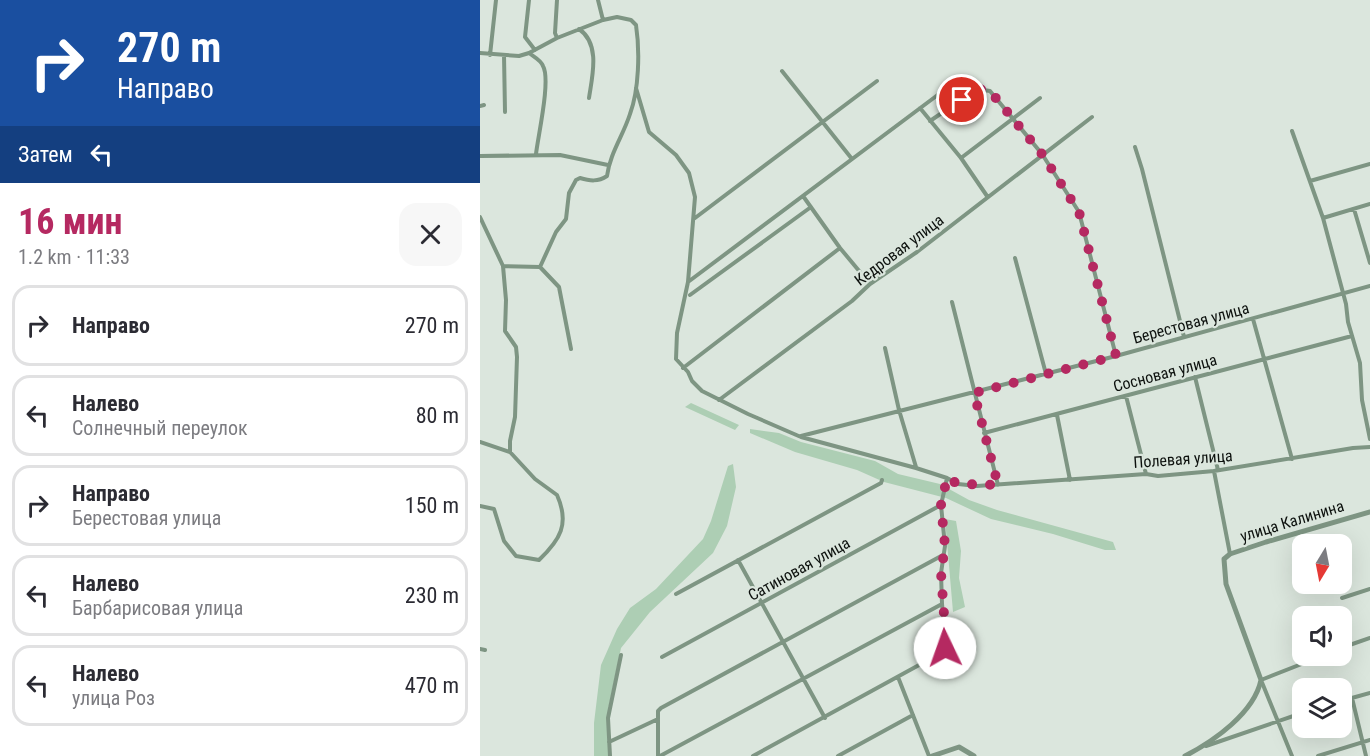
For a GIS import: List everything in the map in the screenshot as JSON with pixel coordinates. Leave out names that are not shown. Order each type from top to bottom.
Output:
[{"type":"street","points":[[490,55],[496,0]]},
{"type":"street","points":[[529,0],[525,37],[535,50]]},
{"type":"street","points":[[557,38],[555,26],[558,0]]},
{"type":"street","points":[[598,0],[603,20]]},
{"type":"street","points":[[480,53],[490,55],[529,53],[557,38],[617,17],[632,20],[636,25],[636,88],[631,113],[616,143],[608,165],[607,176],[602,180],[590,181],[580,178],[576,180],[568,193],[566,219],[556,232],[540,267]]},
{"type":"street","points":[[579,29],[588,38],[594,64],[589,98]]},
{"type":"street","points":[[529,53],[545,68],[544,100],[536,154]]},
{"type":"street","points":[[504,55],[505,112]]},
{"type":"street","points":[[782,71],[852,159]]},
{"type":"street","points":[[694,219],[877,81]]},
{"type":"street","points":[[636,88],[649,132],[676,155],[689,172],[695,197],[688,282],[677,333],[676,359],[683,368],[840,248]]},
{"type":"street","points":[[930,121],[977,89],[990,91],[1014,118],[1042,154],[1079,212],[1116,356]]},
{"type":"street","points":[[688,282],[943,91]]},
{"type":"street","points":[[961,158],[1040,98]]},
{"type":"street","points":[[920,108],[961,158],[987,196]]},
{"type":"street","name":"Кедровая улица","points":[[719,400],[1092,117]]},
{"type":"street","points":[[1292,131],[1323,218],[1343,294],[1360,363],[1362,400],[1370,440]]},
{"type":"street","points":[[1135,147],[1184,337]]},
{"type":"street","points":[[480,156],[536,154],[577,158],[608,165]]},
{"type":"street","points":[[1310,181],[1370,164]]},
{"type":"street","points":[[803,196],[840,248],[870,284]]},
{"type":"street","points":[[1323,218],[1370,204]]},
{"type":"street","points":[[690,295],[811,207]]},
{"type":"street","points":[[1354,208],[1370,263]]},
{"type":"street","points":[[480,217],[503,266],[506,300],[505,331],[516,347],[515,417],[510,452]]},
{"type":"street","points":[[1015,258],[1046,374]]},
{"type":"street","points":[[503,266],[540,267],[559,287],[571,349]]},
{"type":"street","name":"Берестовая улица","points":[[801,437],[1116,356],[1370,286]]},
{"type":"street","points":[[952,302],[998,485]]},
{"type":"street","points":[[1253,319],[1292,459]]},
{"type":"street","name":"Сосновая улица","points":[[984,433],[1352,336]]},
{"type":"street","points":[[885,348],[899,410],[916,468]]},
{"type":"street","name":"Полевая улица","points":[[683,368],[702,391],[801,437],[916,468],[958,484],[998,485],[1216,471],[1370,447]]},
{"type":"street","points":[[1196,377],[1216,471],[1230,554]]},
{"type":"street","points":[[1126,396],[1146,474]]},
{"type":"street","points":[[1057,415],[1070,480]]},
{"type":"street","points":[[480,442],[510,452],[535,479],[557,495],[564,519],[560,535],[539,560],[516,556],[504,541],[494,509],[480,506]]},
{"type":"street","points":[[753,756],[941,653],[945,648],[941,573],[945,546],[941,505],[947,478]]},
{"type":"street","points":[[676,594],[881,483],[882,480]]},
{"type":"street","name":"Сатиновая улица","points":[[662,657],[941,505]]},
{"type":"street","name":"улица Калинина","points":[[1261,680],[1226,584],[1224,559],[1230,554],[1370,512]]},
{"type":"street","points":[[942,604],[659,756],[659,709],[943,555]]},
{"type":"street","points":[[738,560],[825,718]]},
{"type":"street","points":[[1342,598],[1370,590]]},
{"type":"street","points":[[1352,644],[1370,638]]},
{"type":"street","points":[[610,756],[608,718],[621,655]]},
{"type":"street","points":[[1261,680],[1297,666]]},
{"type":"street","points":[[898,677],[930,756],[959,747],[974,756]]},
{"type":"street","points":[[1261,680],[1292,756]]},
{"type":"street","points":[[1205,746],[1244,711],[1258,692],[1261,680]]},
{"type":"street","points":[[1366,756],[1352,698],[1370,693]]},
{"type":"street","points":[[838,756],[913,715]]},
{"type":"street","points":[[1185,756],[1205,746],[1292,716]]},
{"type":"street","points":[[609,742],[658,719]]},
{"type":"street","points":[[1318,756],[1370,740]]},
{"type":"green space","points":[[691,403],[739,425],[735,430],[685,407]]},
{"type":"green space","points":[[750,429],[779,433],[801,442],[875,461],[898,474],[940,484],[969,500],[997,510],[1113,542],[1116,550],[1105,550],[991,519],[946,498],[884,482],[857,470],[795,452],[750,433]]},
{"type":"green space","points":[[733,464],[736,487],[727,526],[713,553],[650,612],[621,648],[608,710],[608,756],[594,756],[594,723],[601,665],[617,629],[630,608],[656,589],[703,539],[728,466]]},
{"type":"green space","points":[[945,519],[956,521],[961,551],[959,578],[965,607],[953,612]]},
{"type":"route","points":[[945,648],[941,573],[945,546],[941,505],[947,478],[958,484],[998,485],[974,393],[1116,356],[1079,212],[1068,193],[1042,154],[990,91],[977,89],[962,100]]}]
